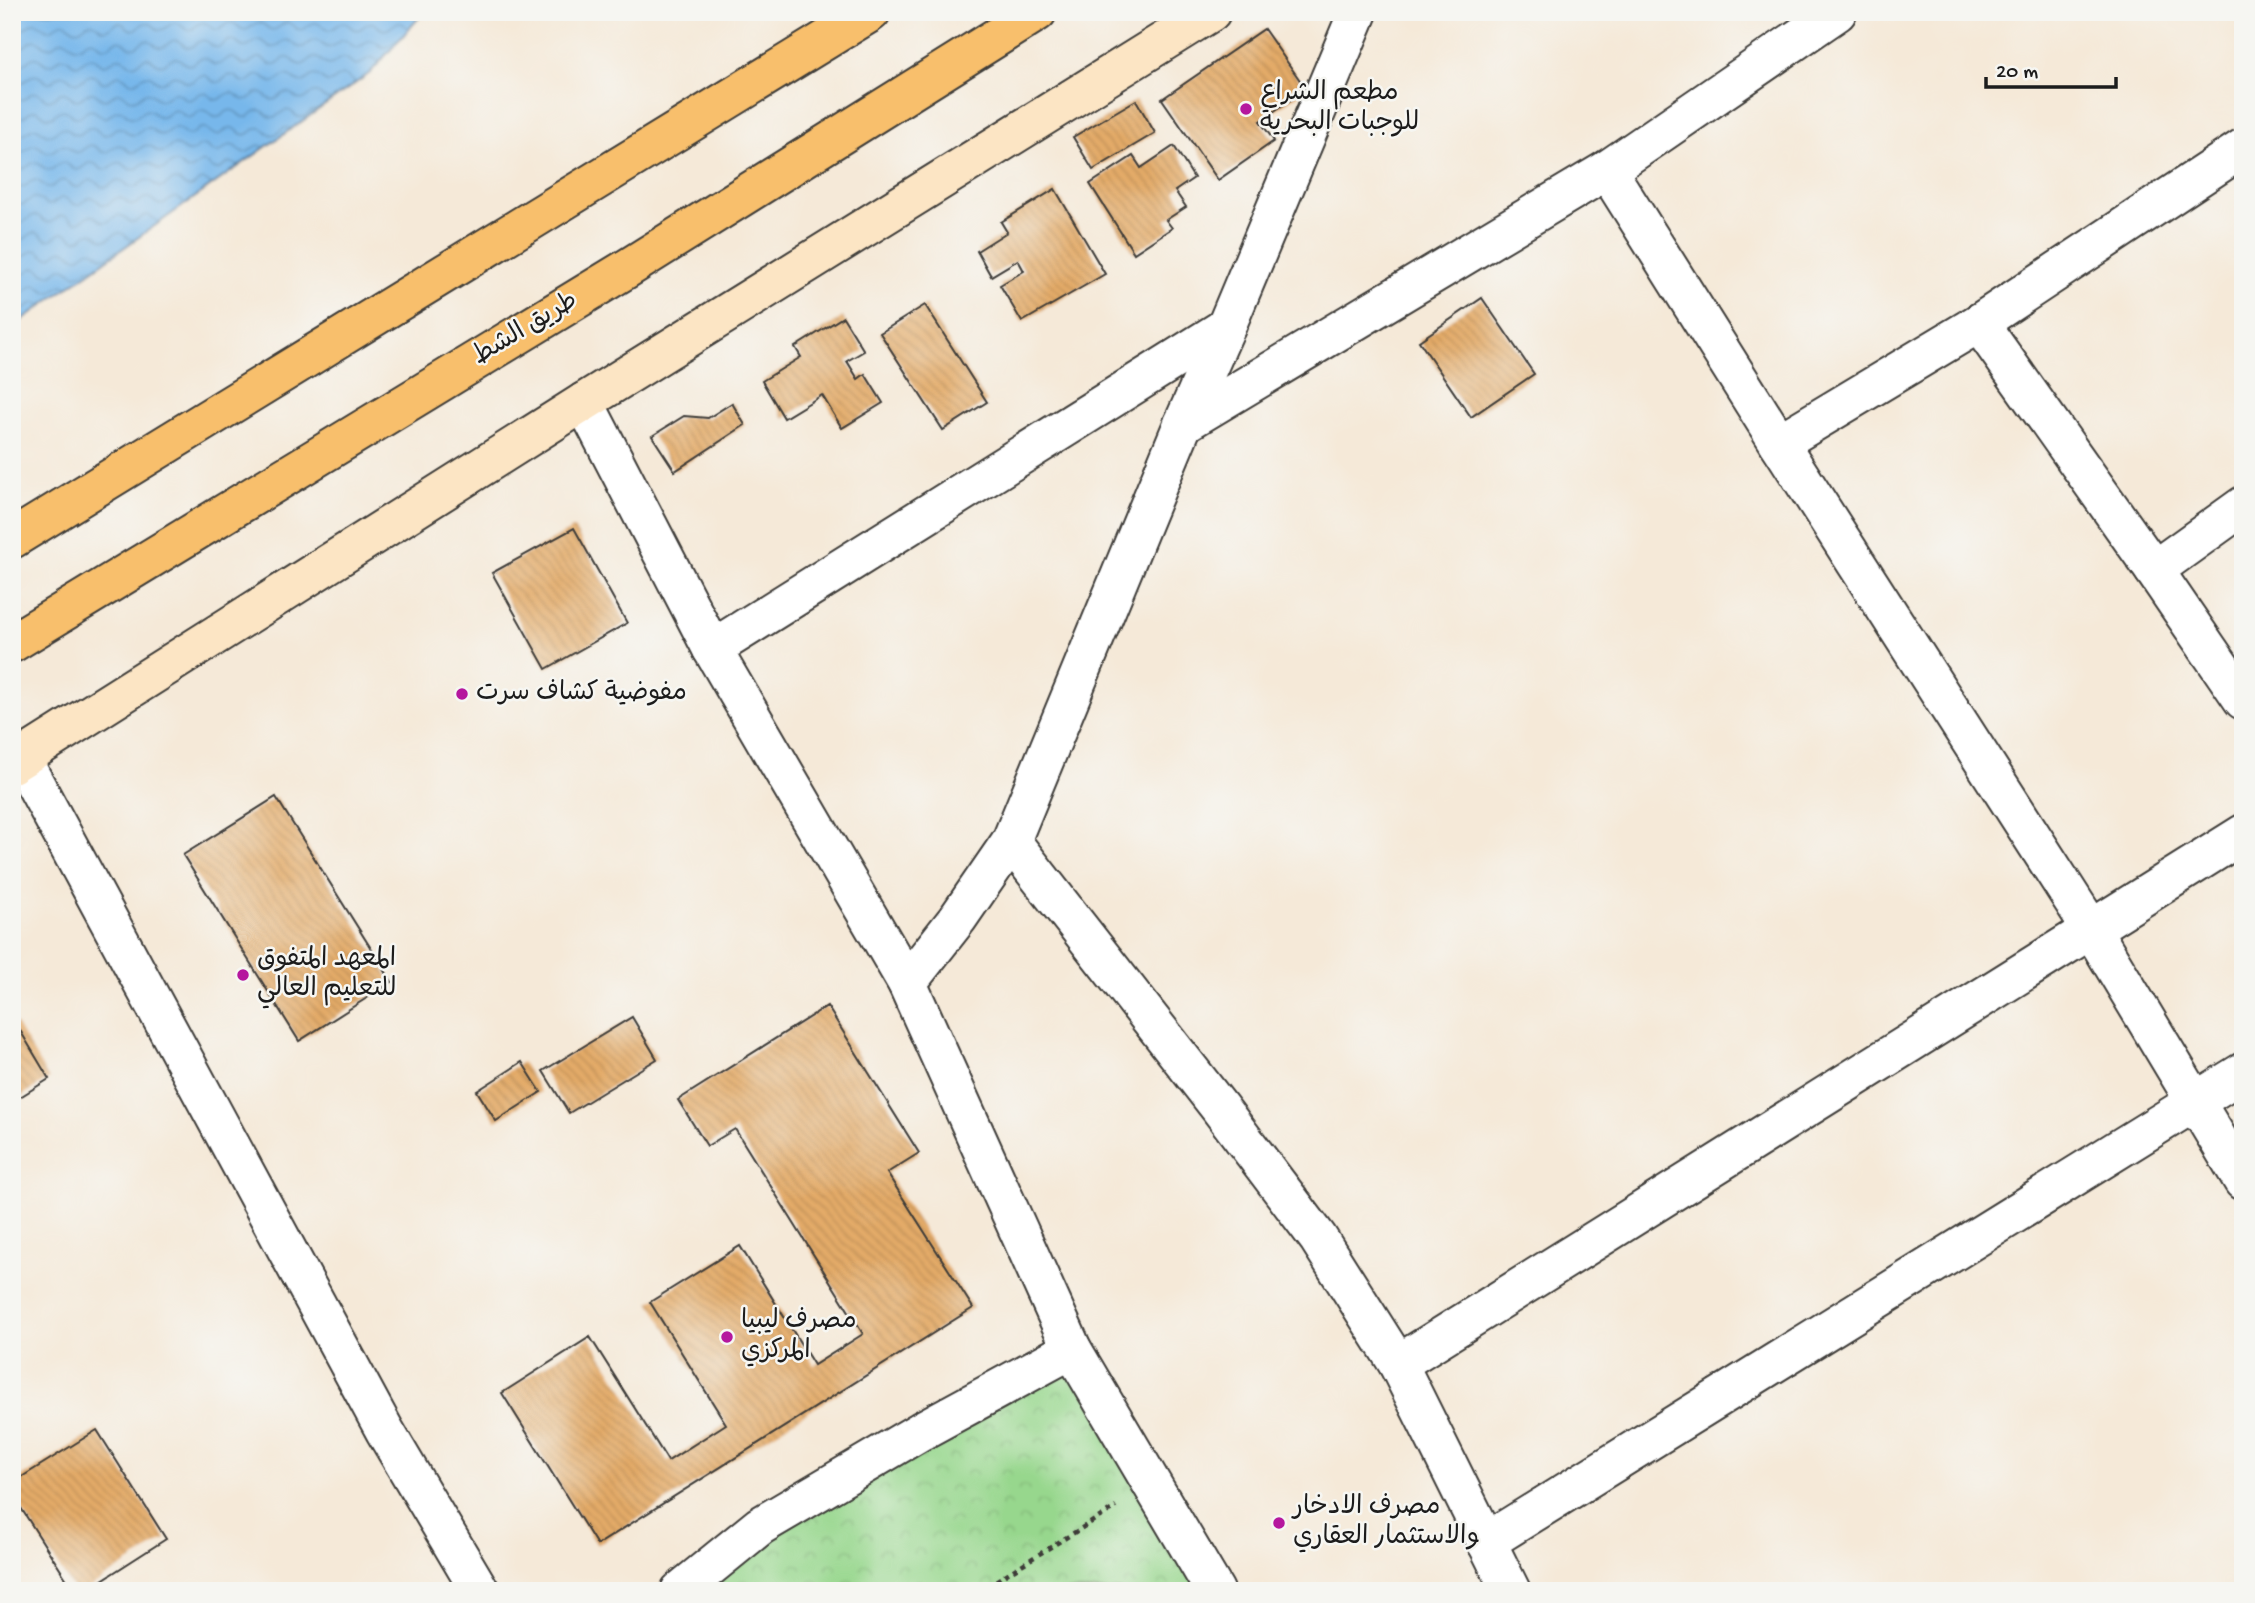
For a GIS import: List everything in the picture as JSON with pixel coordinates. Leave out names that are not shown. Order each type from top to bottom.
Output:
[{"type":"main road","points":[[12,539],[871,12]]},
{"type":"main road","name":"طريق الشط","points":[[12,643],[640,260],[1037,12]]},
{"type":"street","points":[[480,1591],[386,1432],[17,761],[584,402],[1211,12]]},
{"type":"street","points":[[907,984],[958,918],[1010,841],[1358,12]]},
{"type":"street","points":[[1183,424],[1607,170],[1837,12]]},
{"type":"street","points":[[1779,443],[1979,323],[2243,148]]},
{"type":"street","points":[[1607,170],[2092,930],[2243,1181]]},
{"type":"street","points":[[1979,323],[2243,700]]},
{"type":"street","points":[[712,649],[1227,327]]},
{"type":"street","points":[[584,402],[712,649],[907,984],[1072,1349],[1215,1591]]},
{"type":"street","points":[[2154,570],[2243,506]]},
{"type":"street","points":[[1398,1364],[2243,834]]},
{"type":"street","points":[[1010,841],[1318,1238],[1398,1364],[1511,1591]]},
{"type":"street","points":[[1486,1542],[2243,1072]]},
{"type":"street","points":[[680,1591],[760,1526],[921,1431],[1072,1349]]},
{"type":"path","points":[[979,1591],[1152,1484]]},
{"type":"green space","points":[[1072,1349],[1215,1591],[680,1591]]},
{"type":"water","points":[[12,12],[424,12],[370,73],[12,327]]},
{"type":"building","points":[[1264,29],[1306,89],[1260,121],[1274,141],[1218,180],[1162,99]]},
{"type":"building","points":[[1136,100],[1155,133],[1093,170],[1073,137]]},
{"type":"building","points":[[1174,146],[1194,178],[1175,191],[1186,207],[1166,220],[1172,228],[1134,253],[1090,184],[1133,156],[1141,168]]},
{"type":"building","points":[[1055,189],[1105,274],[1022,322],[1000,285],[1024,271],[1018,260],[991,276],[977,251],[1007,232],[1001,222]]},
{"type":"building","points":[[1482,298],[1534,374],[1471,417],[1419,341]]},
{"type":"building","points":[[925,305],[987,402],[943,430],[880,333]]},
{"type":"building","points":[[843,317],[864,351],[847,361],[858,379],[865,374],[883,403],[842,428],[822,395],[784,418],[762,381],[801,357],[795,347]]},
{"type":"building","points":[[732,403],[745,425],[675,471],[652,436],[684,416],[708,418]]},
{"type":"building","points":[[574,528],[627,623],[546,669],[492,573]]},
{"type":"building","points":[[276,797],[392,982],[299,1041],[183,855]]},
{"type":"building","points":[[827,1006],[919,1153],[887,1173],[973,1308],[597,1545],[502,1393],[590,1337],[668,1461],[726,1424],[650,1302],[740,1246],[814,1365],[863,1334],[735,1129],[707,1146],[678,1100]]},
{"type":"building","points":[[12,1017],[49,1079],[12,1102]]},
{"type":"building","points":[[632,1017],[657,1059],[569,1113],[543,1071]]},
{"type":"building","points":[[522,1062],[541,1092],[496,1121],[477,1091]]},
{"type":"building","points":[[97,1430],[166,1539],[85,1591],[74,1591],[12,1494],[12,1483]]},
{"type":"place","name":"مطعم الشراع للوجبات البحرية","points":[[1246,109]]},
{"type":"place","name":"مفوضية كشاف سرت","points":[[462,694]]},
{"type":"place","name":"المعهد المتفوق للتعليم العالي","points":[[243,975]]},
{"type":"place","name":"مصرف ليبيا المركزي","points":[[727,1337]]},
{"type":"place","name":"مصرف الادخار والاستثمار العقاري","points":[[1279,1523]]}]
